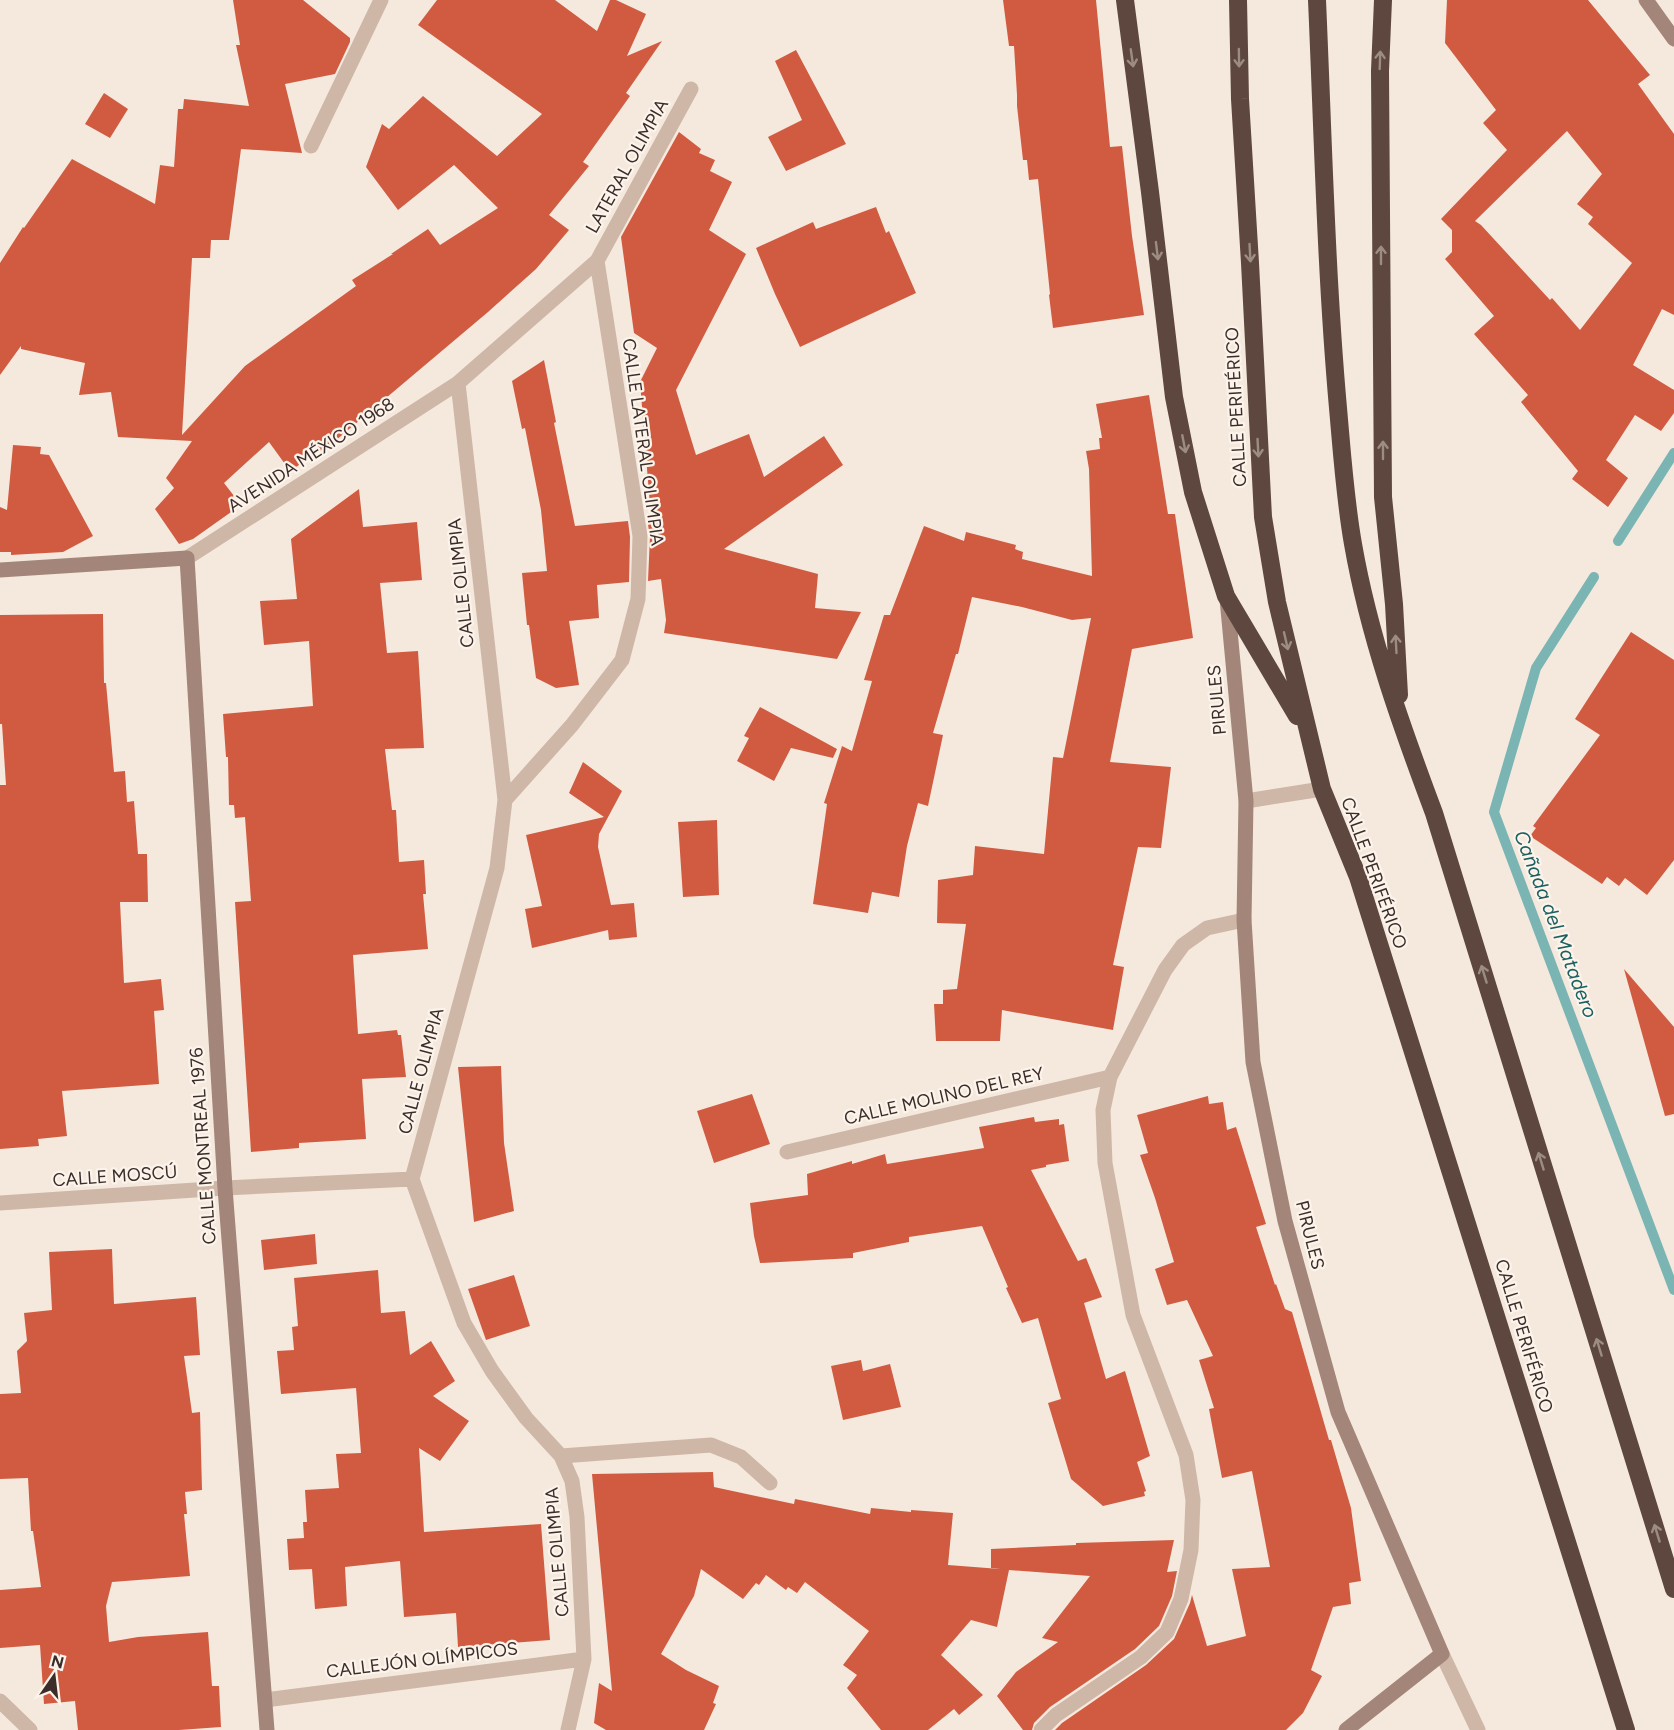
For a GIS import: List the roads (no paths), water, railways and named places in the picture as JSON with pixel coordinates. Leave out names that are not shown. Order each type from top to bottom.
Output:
[{"type":"highway","points":[[1125,0],[1174,397],[1193,492],[1226,596],[1307,733]]},
{"type":"highway","name":"CALLE PERIFÉRICO","points":[[1238,0],[1240,99],[1263,517],[1277,602],[1322,789],[1358,877],[1626,1730]]},
{"type":"highway","points":[[1317,0],[1332,344],[1353,544],[1372,633],[1400,723],[1434,813],[1674,1589]]},
{"type":"highway","points":[[1383,0],[1380,71],[1383,497],[1394,604],[1400,723]]},
{"type":"street","points":[[311,146],[381,0]]},
{"type":"street","points":[[1646,0],[1674,39]]},
{"type":"street","name":"LATERAL OLIMPIA","points":[[597,261],[691,89]]},
{"type":"street","name":"AVENIDA MÉXICO 1968","points":[[0,570],[187,558],[458,383],[597,261]]},
{"type":"street","name":"CALLE LATERAL OLIMPIA","points":[[505,800],[572,725],[622,660],[638,599],[640,536],[597,261]]},
{"type":"street","name":"CALLE OLIMPIA","points":[[458,383],[505,800],[497,868],[412,1179],[464,1323],[492,1371],[526,1418],[561,1456],[572,1481],[577,1516],[584,1659],[568,1730]]},
{"type":"street","name":"CALLE MONTREAL 1976","points":[[187,558],[225,1188],[267,1730]]},
{"type":"street","name":"PIRULES","points":[[1226,596],[1246,801],[1244,920],[1253,1062],[1288,1232],[1338,1412],[1442,1654]]},
{"type":"street","points":[[1246,801],[1322,789]]},
{"type":"street","points":[[1041,1730],[1056,1715],[1141,1657],[1167,1632],[1181,1599],[1191,1550],[1192,1500],[1186,1455],[1133,1315],[1105,1163],[1103,1110],[1110,1077],[1165,970],[1183,945],[1207,928],[1244,920]]},
{"type":"street","name":"CALLE MOLINO DEL REY","points":[[787,1152],[1110,1077]]},
{"type":"street","name":"CALLE MOSCÚ","points":[[0,1203],[225,1188],[412,1179]]},
{"type":"street","points":[[561,1456],[711,1445],[741,1457],[770,1483]]},
{"type":"street","points":[[1346,1730],[1442,1654],[1478,1730]]},
{"type":"street","name":"CALLEJÓN OLÍMPICOS","points":[[265,1700],[584,1659]]},
{"type":"street","points":[[0,1701],[30,1730]]},
{"type":"waterway","name":"Cañada del Matadero","points":[[1618,541],[1674,453]]},
{"type":"waterway","name":"Cañada del Matadero","points":[[1594,577],[1536,668],[1494,812],[1674,1290]]}]
